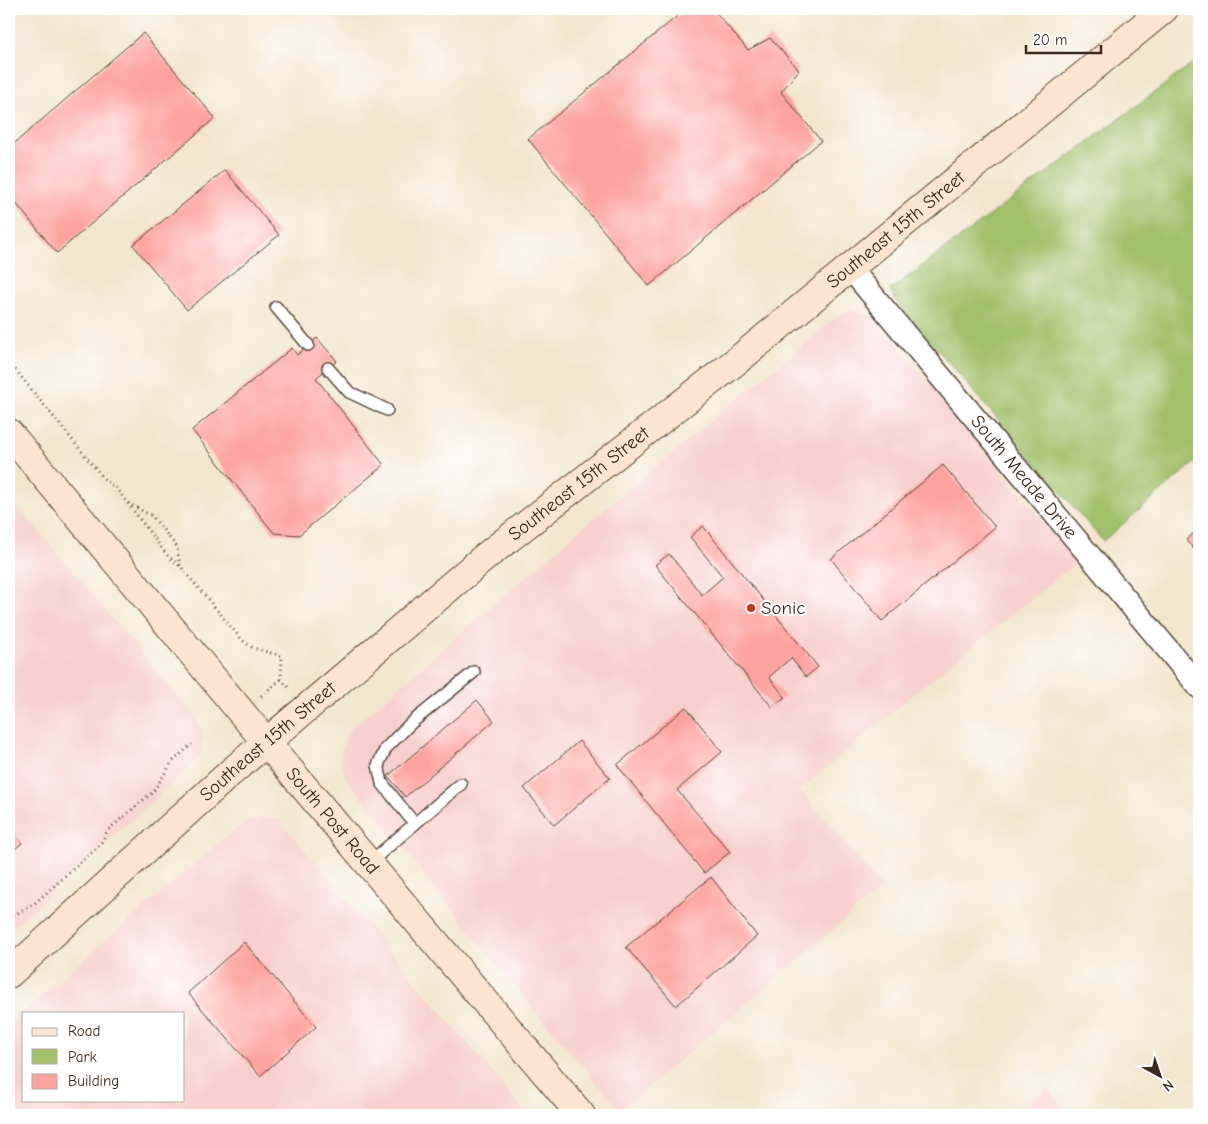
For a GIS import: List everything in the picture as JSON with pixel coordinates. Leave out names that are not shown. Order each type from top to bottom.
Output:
[{"type":"main road","name":"Southeast 15th Street","points":[[9,974],[266,742],[485,557],[739,360],[1164,9]]},
{"type":"main road","name":"South Post Road","points":[[9,433],[266,742],[581,1115]]},
{"type":"street","name":"South Meade Drive","points":[[850,268],[1199,687]]},
{"type":"lane","points":[[276,307],[308,345]]},
{"type":"lane","points":[[328,368],[349,392],[388,410]]},
{"type":"lane","points":[[414,824],[382,783],[378,765],[386,748],[411,723],[474,672]]},
{"type":"lane","points":[[369,863],[461,784]]},
{"type":"path","points":[[9,362],[105,480],[127,502],[167,555],[180,566],[243,641],[253,648],[282,656],[281,679]]},
{"type":"path","points":[[127,502],[152,516],[177,547],[180,566]]},
{"type":"path","points":[[9,918],[35,903],[100,845],[108,830],[153,792],[172,762],[192,744]]},
{"type":"shaded area","points":[[851,310],[875,317],[1077,562],[921,688],[800,790],[882,888],[621,1110],[545,1023],[346,778],[340,758],[347,732],[581,529],[840,314]]},
{"type":"shaded area","points":[[9,496],[196,718],[202,731],[201,754],[183,773],[9,931]]},
{"type":"shaded area","points":[[260,817],[279,819],[528,1115],[9,1115],[9,1024],[22,1013],[22,1102],[185,1102],[185,1012],[23,1012],[239,826]]},
{"type":"shaded area","points":[[1048,1089],[1070,1115],[1017,1115]]},
{"type":"green space","points":[[1199,59],[1199,459],[1103,541],[899,305],[890,290]]},
{"type":"building","points":[[686,9],[713,9],[748,50],[770,38],[799,70],[781,92],[821,141],[649,286],[528,139]]},
{"type":"building","points":[[143,33],[215,118],[57,253],[9,195],[9,148]]},
{"type":"building","points":[[225,170],[279,235],[187,310],[133,245]]},
{"type":"building","points":[[317,338],[337,361],[316,378],[384,465],[299,535],[274,533],[192,430],[292,348],[297,355]]},
{"type":"building","points":[[943,465],[995,527],[882,621],[831,559]]},
{"type":"building","points":[[703,526],[818,667],[806,677],[791,658],[769,677],[785,697],[772,707],[655,565],[669,554],[702,595],[723,577],[690,537]]},
{"type":"building","points":[[1199,529],[1199,555],[1186,540]]},
{"type":"building","points":[[477,700],[494,721],[405,797],[388,776]]},
{"type":"building","points":[[686,707],[722,752],[677,790],[730,852],[704,873],[617,765]]},
{"type":"building","points":[[579,741],[610,778],[554,825],[524,788]]},
{"type":"building","points":[[9,827],[22,843],[9,854]]},
{"type":"building","points":[[711,877],[757,936],[676,1006],[626,947]]},
{"type":"building","points":[[244,942],[316,1027],[260,1076],[188,993]]},
{"type":"place","name":"Sonic","points":[[751,608]]}]
